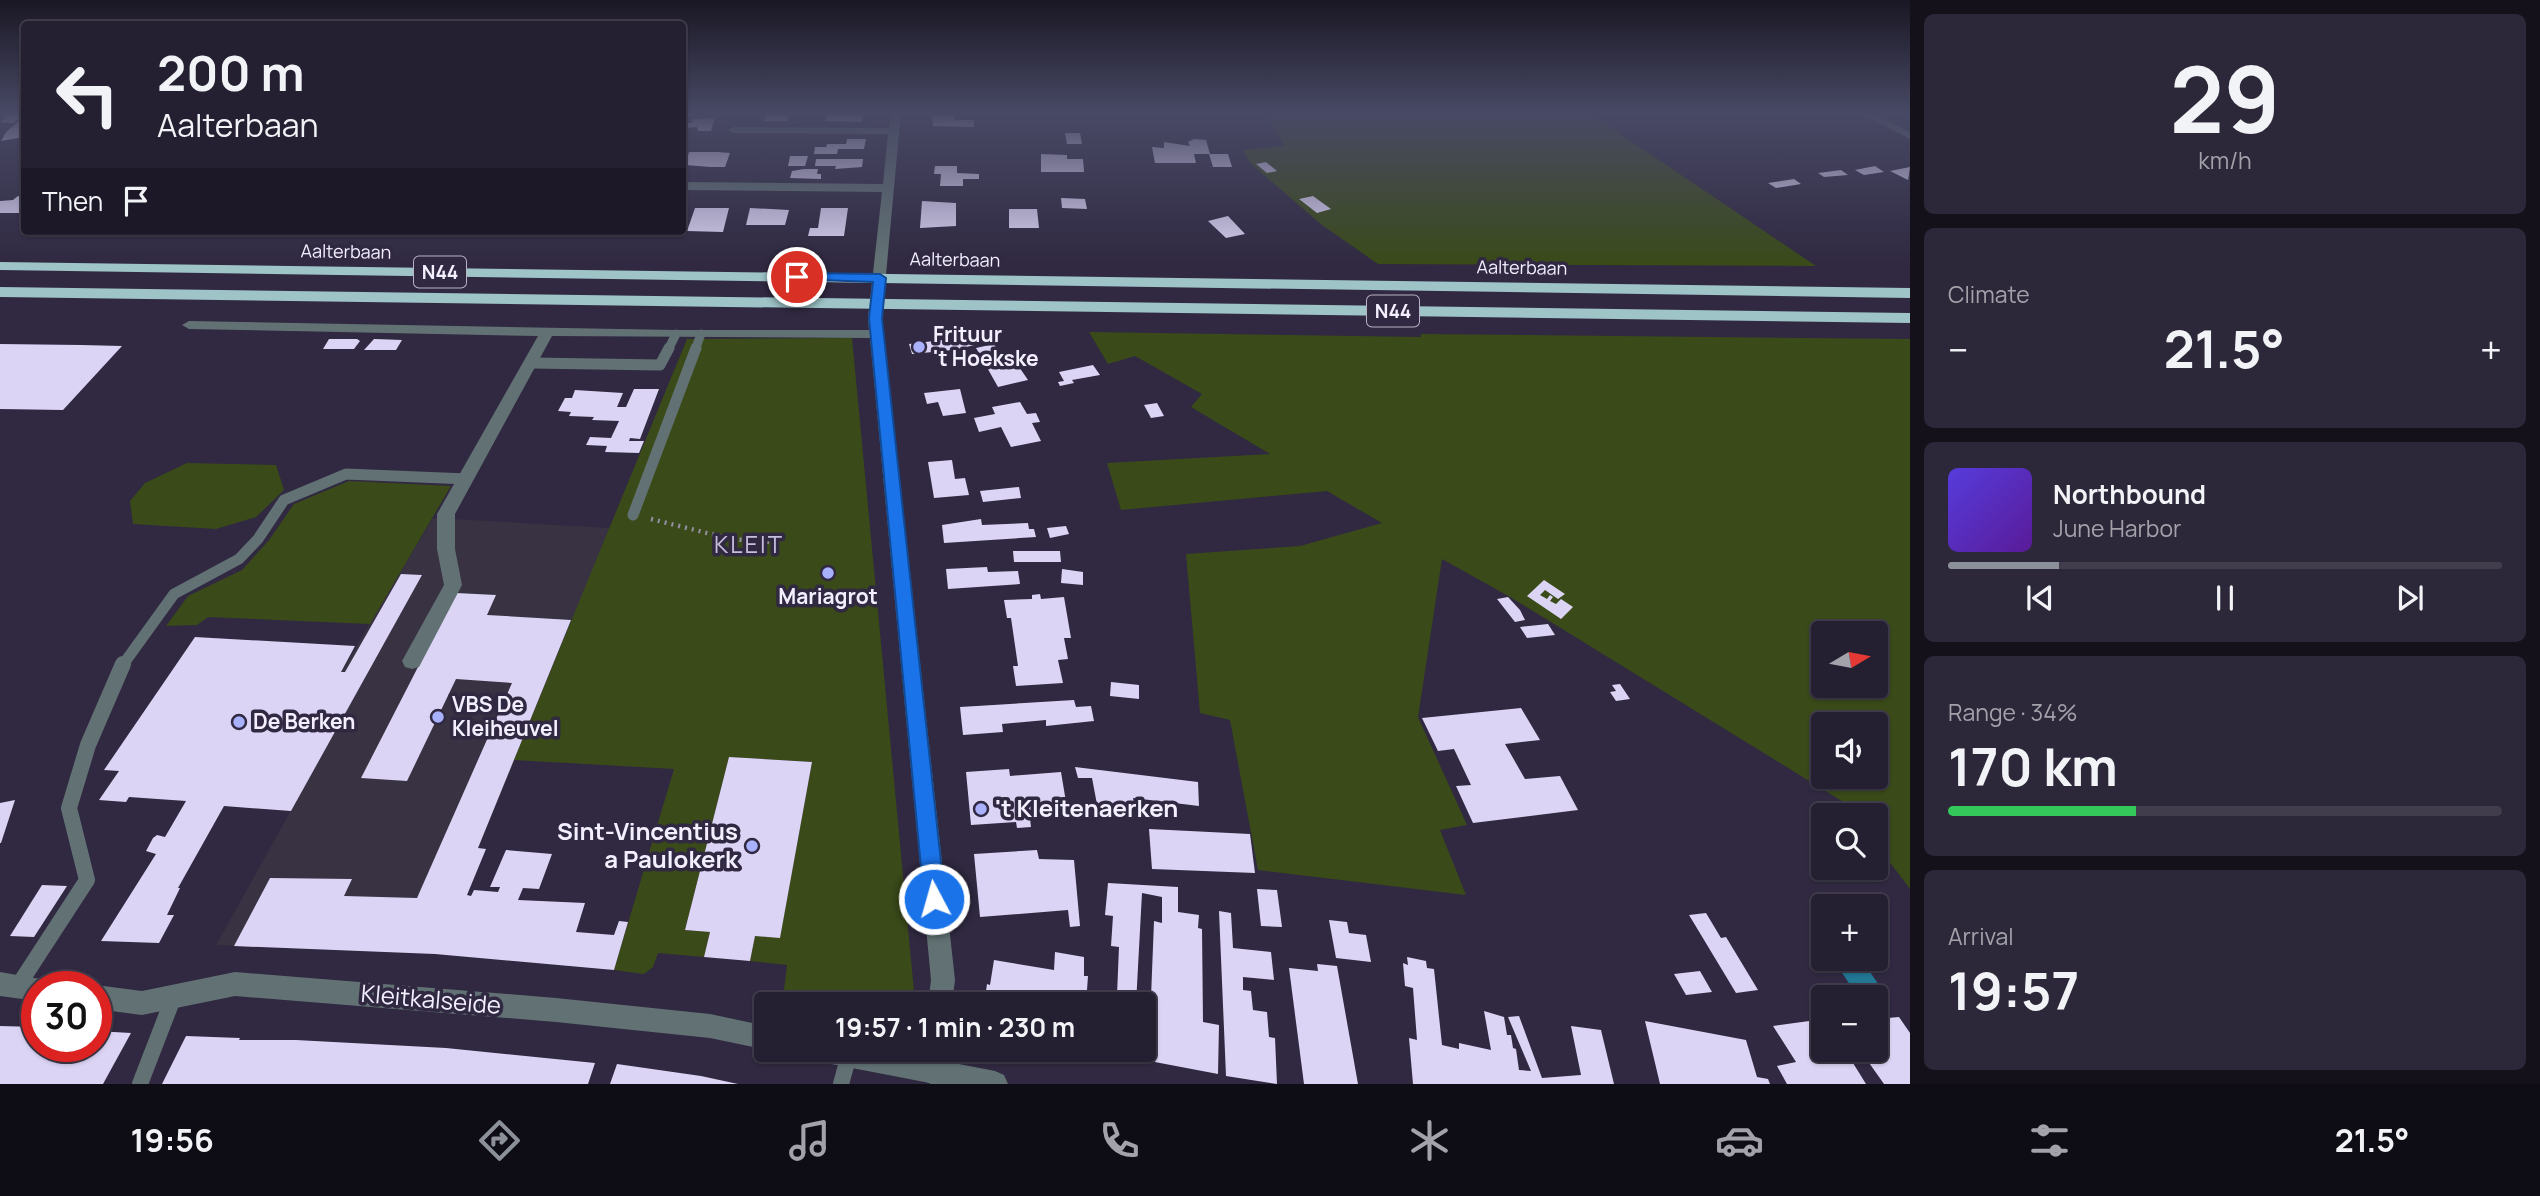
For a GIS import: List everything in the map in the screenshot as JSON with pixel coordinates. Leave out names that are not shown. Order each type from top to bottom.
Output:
[{"type":"highway","name":"Aalterbaan","points":[[0,266],[1910,292]]},
{"type":"highway","name":"N44","points":[[0,292],[1910,318]]},
{"type":"street","points":[[892,163],[876,304],[877,334],[943,980],[942,992]]},
{"type":"street","points":[[686,186],[890,188]]},
{"type":"street","points":[[189,325],[676,334],[877,334]]},
{"type":"street","points":[[412,661],[453,585],[446,549],[446,514],[548,331]]},
{"type":"street","name":"Kleitkalseide","points":[[112,999],[142,1003],[235,984],[569,1011],[710,1026],[754,1035]]},
{"type":"street","points":[[937,1062],[995,1084]]},
{"type":"lane","points":[[532,363],[660,365],[676,334]]},
{"type":"lane","points":[[633,514],[701,334]]},
{"type":"lane","points":[[18,986],[87,880],[69,808],[88,745],[124,661],[174,594],[239,559],[258,539],[284,500],[346,474],[467,479]]},
{"type":"lane","points":[[140,1084],[174,996]]},
{"type":"lane","points":[[838,1062],[841,1084]]},
{"type":"path","points":[[633,514],[731,539],[769,542]]},
{"type":"shaded area","name":"VBS De Kleiheuvel","points":[[433,518],[610,528],[435,954],[216,945],[367,674],[341,672]]},
{"type":"green space","points":[[1250,163],[1663,163],[1816,266],[1378,264],[1322,225]]},
{"type":"green space","points":[[1089,332],[1421,337],[1421,334],[1910,339],[1910,889],[1888,860],[1888,803],[1845,803],[1822,789],[1888,789],[1888,712],[1811,712],[1811,782],[1510,597],[1442,559],[1418,717],[1467,825],[1440,830],[1466,895],[1258,870],[1230,720],[1200,713],[1186,554],[1300,546],[1382,523],[1327,491],[1121,510],[1107,463],[1270,454],[1191,407],[1202,394],[1135,356],[1108,364]]},
{"type":"green space","points":[[852,338],[914,991],[787,992],[784,990],[787,965],[750,961],[755,936],[780,937],[812,762],[729,757],[685,930],[710,932],[704,957],[658,953],[653,967],[644,974],[614,970],[674,769],[514,760],[687,339]]},
{"type":"green space","points":[[187,463],[276,465],[284,490],[256,517],[216,529],[133,524],[130,501],[145,483]]},
{"type":"green space","points":[[349,481],[451,486],[370,624],[208,617],[197,625],[166,626],[188,596],[242,570],[269,540],[294,504]]},
{"type":"water","points":[[1841,971],[1869,971],[1879,985],[1850,985]]},
{"type":"building","points":[[686,163],[727,163],[725,167],[686,165]]},
{"type":"building","points":[[789,163],[806,163],[805,166],[788,166]]},
{"type":"building","points":[[815,163],[863,163],[862,167],[835,169],[836,166],[815,166]]},
{"type":"building","points":[[1041,163],[1083,163],[1084,172],[1041,172]]},
{"type":"building","points":[[1212,163],[1231,163],[1232,167],[1213,167]]},
{"type":"building","points":[[1267,163],[1277,171],[1267,173],[1256,164]]},
{"type":"building","points":[[935,166],[957,166],[957,173],[979,174],[979,179],[963,179],[963,186],[940,186],[941,174],[934,174]]},
{"type":"building","points":[[1875,166],[1884,172],[1864,175],[1855,170]]},
{"type":"building","points":[[1910,167],[1908,180],[1890,171]]},
{"type":"building","points":[[818,169],[817,174],[821,174],[821,179],[790,178],[792,171]]},
{"type":"building","points":[[1841,170],[1848,175],[1824,177],[1818,173]]},
{"type":"building","points":[[1794,179],[1801,184],[1776,188],[1768,183]]},
{"type":"building","points":[[21,196],[21,213],[0,213],[0,201]]},
{"type":"building","points":[[1313,196],[1331,209],[1317,213],[1299,199]]},
{"type":"building","points":[[1061,198],[1085,199],[1087,209],[1062,208]]},
{"type":"building","points":[[922,201],[956,203],[956,226],[920,228]]},
{"type":"building","points":[[695,208],[729,208],[723,232],[687,231]]},
{"type":"building","points":[[750,208],[789,210],[785,225],[746,225]]},
{"type":"building","points":[[821,208],[848,208],[844,236],[808,236],[810,228],[818,228]]},
{"type":"building","points":[[1009,209],[1037,209],[1039,228],[1009,228]]},
{"type":"building","points":[[1228,216],[1245,234],[1226,238],[1208,221]]},
{"type":"building","points":[[213,235],[251,235],[249,237],[211,237]]},
{"type":"building","points":[[972,329],[977,338],[985,336],[988,342],[953,350],[912,354],[909,344],[959,338],[956,332]]},
{"type":"building","points":[[329,339],[360,341],[354,349],[323,349]]},
{"type":"building","points":[[374,339],[402,340],[396,350],[364,350]]},
{"type":"building","points":[[0,344],[122,346],[63,410],[0,409]]},
{"type":"building","points":[[994,344],[1005,363],[1015,361],[1028,380],[998,387],[976,348]]},
{"type":"building","points":[[1093,365],[1100,375],[1072,380],[1074,383],[1060,386],[1058,382],[1064,381],[1059,372]]},
{"type":"building","points":[[634,389],[659,389],[640,439],[630,438],[629,441],[644,441],[639,453],[605,452],[607,446],[586,445],[590,437],[611,438],[619,421],[592,420],[594,417],[569,416],[571,412],[558,411],[565,398],[572,398],[575,390],[623,393],[617,407],[626,407]]},
{"type":"building","points":[[960,389],[966,413],[943,416],[938,402],[927,404],[924,393]]},
{"type":"building","points":[[1020,402],[1027,414],[1036,413],[1040,422],[1032,423],[1041,441],[1011,447],[1001,427],[979,432],[974,418],[995,414],[992,407]]},
{"type":"building","points":[[1157,403],[1164,416],[1151,418],[1144,405]]},
{"type":"building","points":[[952,460],[955,479],[965,478],[969,495],[934,498],[928,462]]},
{"type":"building","points":[[1019,487],[1021,498],[983,502],[980,491]]},
{"type":"building","points":[[981,519],[982,525],[1028,523],[1029,529],[1034,529],[1036,537],[944,543],[942,525]]},
{"type":"building","points":[[1066,526],[1069,534],[1050,538],[1047,528]]},
{"type":"building","points":[[1013,551],[1060,551],[1061,562],[1014,562]]},
{"type":"building","points":[[987,567],[988,572],[1018,571],[1020,584],[948,589],[946,569]]},
{"type":"building","points":[[1062,569],[1083,572],[1083,585],[1061,583]]},
{"type":"building","name":"De Berken","points":[[401,574],[422,575],[291,811],[224,806],[178,888],[167,915],[174,915],[159,943],[101,941],[156,854],[146,851],[153,838],[157,835],[165,837],[186,801],[129,797],[126,802],[99,800],[119,771],[104,770],[195,637],[355,646],[341,672],[345,672]]},
{"type":"building","points":[[1544,580],[1565,594],[1558,599],[1545,590],[1540,595],[1547,599],[1550,595],[1553,597],[1550,601],[1556,604],[1561,599],[1573,607],[1561,619],[1527,596]]},
{"type":"building","points":[[456,593],[496,595],[487,615],[571,620],[478,848],[486,849],[467,895],[471,896],[474,890],[498,892],[500,887],[490,887],[506,850],[552,854],[539,889],[523,888],[518,900],[585,903],[576,932],[614,935],[619,921],[628,922],[614,970],[435,954],[234,946],[270,878],[352,879],[344,896],[417,898],[512,683],[456,679],[407,781],[361,778]]},
{"type":"building","points":[[1040,594],[1041,599],[1064,597],[1071,638],[1064,638],[1068,659],[1058,660],[1063,683],[1016,686],[1013,666],[1018,666],[1011,618],[1007,618],[1004,600],[1032,599],[1032,595]]},
{"type":"building","points":[[1508,597],[1525,620],[1515,622],[1497,599]]},
{"type":"building","points":[[1548,624],[1555,635],[1527,638],[1520,627]]},
{"type":"building","points":[[1111,682],[1139,685],[1139,699],[1110,696]]},
{"type":"building","points":[[1620,684],[1630,699],[1616,701],[1610,692],[1616,691],[1612,685]]},
{"type":"building","points":[[1074,700],[1076,707],[1091,706],[1094,721],[1046,726],[1046,720],[1002,724],[1003,732],[963,735],[960,707]]},
{"type":"building","points":[[1521,708],[1540,740],[1505,744],[1525,779],[1560,776],[1578,810],[1473,823],[1456,786],[1471,785],[1454,749],[1438,751],[1422,718]]},
{"type":"building","name":"Sint-Vincentius a Paulokerk","points":[[729,757],[812,762],[780,938],[755,936],[750,961],[704,957],[710,932],[685,930]]},
{"type":"building","points":[[1075,767],[1198,782],[1199,806],[1133,798],[1136,813],[1099,815],[1092,778],[1078,778]]},
{"type":"building","points":[[1009,769],[1010,776],[1061,772],[1067,808],[1029,810],[1031,827],[1017,828],[1016,822],[971,825],[966,772]]},
{"type":"building","points":[[15,800],[1,843],[0,843],[0,803]]},
{"type":"building","points":[[1149,829],[1250,834],[1255,873],[1152,869]]},
{"type":"building","points":[[1037,850],[1039,859],[1074,860],[1080,926],[1070,927],[1068,910],[980,917],[974,854]]},
{"type":"building","points":[[1108,883],[1178,887],[1178,912],[1199,915],[1198,928],[1202,929],[1203,1022],[1219,1025],[1218,1074],[1155,1062],[1156,992],[1151,992],[1154,921],[1162,923],[1162,897],[1142,893],[1137,992],[1117,992],[1119,947],[1111,946],[1113,916],[1105,915]]},
{"type":"building","points":[[42,885],[67,886],[34,937],[10,936]]},
{"type":"building","points":[[1257,889],[1277,890],[1282,927],[1261,926]]},
{"type":"building","points":[[1219,911],[1231,913],[1233,948],[1271,952],[1274,980],[1243,977],[1243,990],[1251,991],[1253,1010],[1267,1012],[1269,1037],[1275,1038],[1277,1084],[1226,1076]]},
{"type":"building","points":[[1706,913],[1721,938],[1726,937],[1758,990],[1736,993],[1689,915]]},
{"type":"building","points":[[1329,920],[1347,922],[1349,933],[1366,935],[1371,962],[1336,958]]},
{"type":"building","points":[[1055,952],[1084,957],[1084,976],[1088,976],[1087,992],[986,992],[987,984],[990,985],[994,960],[1054,970]]},
{"type":"building","points":[[1407,957],[1426,961],[1427,968],[1434,969],[1442,1045],[1459,1049],[1459,1043],[1491,1050],[1484,1011],[1504,1017],[1507,1035],[1511,1035],[1513,1048],[1516,1049],[1519,1070],[1531,1071],[1508,1017],[1519,1016],[1542,1078],[1581,1075],[1571,1026],[1601,1030],[1614,1084],[1413,1084],[1409,1038],[1417,1040],[1413,988],[1405,986],[1403,963],[1408,965]]},
{"type":"building","points":[[1317,964],[1337,966],[1358,1084],[1304,1084],[1289,968],[1318,971]]},
{"type":"building","points":[[1700,971],[1712,992],[1686,995],[1674,974]]},
{"type":"building","points":[[1899,1017],[1910,1033],[1910,1084],[1884,1084],[1868,1062],[1888,1062],[1888,1018]]},
{"type":"building","points":[[1645,1021],[1746,1040],[1757,1077],[1768,1079],[1770,1084],[1660,1084]]},
{"type":"building","points":[[1811,1021],[1811,1062],[1852,1062],[1866,1084],[1787,1084],[1777,1066],[1796,1062],[1773,1026]]},
{"type":"building","points":[[0,1026],[21,1027],[21,1062],[112,1062],[112,1032],[131,1033],[103,1084],[0,1084]]},
{"type":"building","points":[[186,1036],[446,1048],[595,1063],[588,1084],[162,1084]]},
{"type":"building","points":[[617,1064],[701,1076],[738,1084],[610,1084]]},
{"type":"place","name":"Frituur 't Hoekske","points":[[919,347]]},
{"type":"place","name":"Mariagrot","points":[[828,573]]},
{"type":"place","name":"VBS De Kleiheuvel","points":[[438,717]]},
{"type":"place","name":"De Berken","points":[[239,722]]},
{"type":"place","name":"'t Kleitenaerken","points":[[981,809]]},
{"type":"place","name":"Sint-Vincentius a Paulokerk","points":[[752,846]]},
{"type":"district","name":"KLEIT","points":[[749,545]]},
{"type":"route","points":[[797,277],[880,278],[875,318],[934,899]]}]
